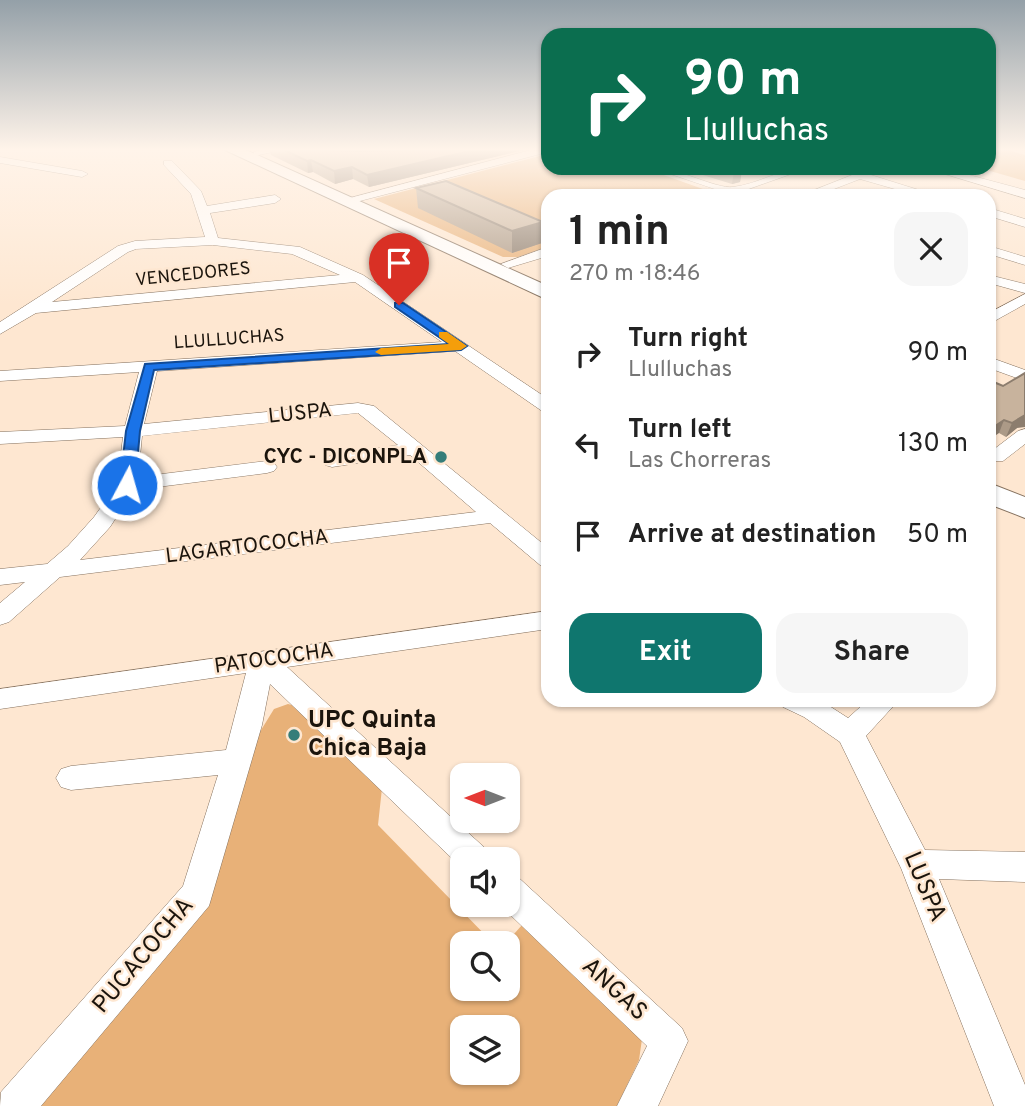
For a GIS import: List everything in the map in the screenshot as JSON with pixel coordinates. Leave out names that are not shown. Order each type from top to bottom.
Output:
[{"type":"main road","points":[[345,202],[541,291]]},
{"type":"main road","points":[[364,202],[541,278]]},
{"type":"main road","points":[[996,468],[1025,489]]},
{"type":"main road","points":[[996,495],[1025,509]]},
{"type":"street","points":[[200,202],[213,241]]},
{"type":"street","points":[[202,210],[263,202]]},
{"type":"street","points":[[996,214],[1025,223]]},
{"type":"street","points":[[0,329],[123,249],[154,243],[213,241],[295,250],[358,278],[541,402]]},
{"type":"street","points":[[996,245],[1025,254]]},
{"type":"street","points":[[996,252],[1025,261]]},
{"type":"street","points":[[508,264],[541,253]]},
{"type":"street","name":"VENCEDORES","points":[[33,308],[358,278]]},
{"type":"street","points":[[996,281],[1024,289]]},
{"type":"street","points":[[996,313],[1024,289]]},
{"type":"street","name":"LLULLUCHAS","points":[[0,376],[461,346]]},
{"type":"street","points":[[996,365],[1025,376]]},
{"type":"street","points":[[0,616],[76,551],[102,522],[127,485],[133,431],[149,366]]},
{"type":"street","name":"LUSPA","points":[[0,438],[133,431],[358,408],[367,410],[541,553]]},
{"type":"street","points":[[996,463],[1025,435]]},
{"type":"street","points":[[332,461],[414,449]]},
{"type":"street","points":[[127,485],[267,467]]},
{"type":"street","name":"LAGARTOCOCHA","points":[[0,577],[495,516]]},
{"type":"street","name":"PATOCOCHA","points":[[0,699],[541,621]]},
{"type":"street","points":[[262,660],[462,847]]},
{"type":"street","name":"PUCACOCHA","points":[[15,1106],[197,895],[237,761],[262,660]]},
{"type":"street","name":"LUSPA","points":[[809,707],[850,734],[916,864],[1014,1106]]},
{"type":"street","points":[[850,734],[878,707]]},
{"type":"street","points":[[71,778],[237,761]]},
{"type":"street","points":[[916,864],[1025,867]]},
{"type":"street","name":"ANGAS","points":[[520,901],[668,1041],[637,1106]]},
{"type":"shaded area","points":[[380,202],[541,202],[541,249],[518,257],[503,257]]},
{"type":"shaded area","points":[[288,704],[299,707],[382,788],[378,825],[450,899],[450,917],[468,917],[481,931],[450,931],[450,1001],[520,1001],[520,931],[517,931],[522,925],[642,1039],[639,1060],[617,1106],[34,1106],[209,902],[258,735],[274,709]]},
{"type":"building","points":[[446,202],[495,202],[541,221],[512,231]]},
{"type":"building","points":[[1025,373],[1025,415],[1012,423],[1004,420],[996,425],[996,383],[1003,386]]},
{"type":"slow traffic","points":[[381,352],[461,346],[443,335]]},
{"type":"place","name":"CYC - DICONPLA","points":[[441,457]]},
{"type":"place","name":"UPC Quinta Chica Baja","points":[[294,735]]},
{"type":"route","points":[[127,485],[133,431],[149,366],[461,346],[399,305]]}]
